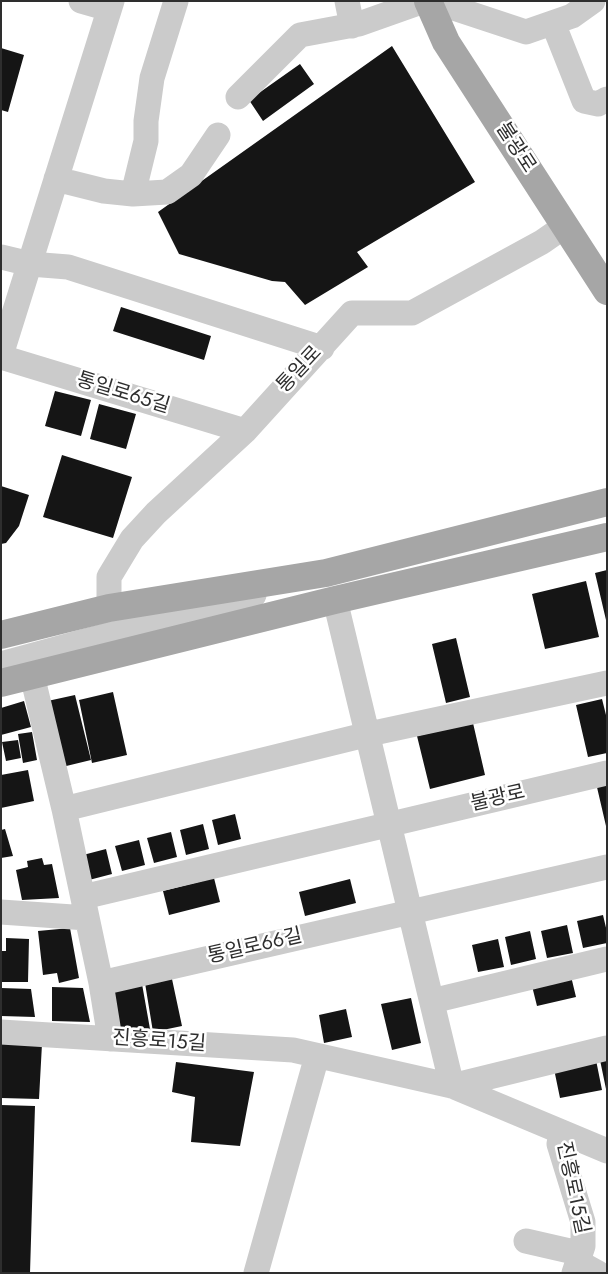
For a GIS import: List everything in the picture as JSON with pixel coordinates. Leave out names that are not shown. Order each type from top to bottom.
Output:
[{"type":"main road","name":"불광로","points":[[430,1],[446,42],[607,291]]},
{"type":"main road","points":[[1,635],[110,608],[326,573],[607,502]]},
{"type":"main road","points":[[1,683],[335,600],[607,537]]},
{"type":"street","points":[[81,1],[111,5]]},
{"type":"street","points":[[133,194],[146,141],[146,121],[152,78],[176,1]]},
{"type":"street","points":[[347,1],[352,26]]},
{"type":"street","points":[[238,97],[300,35],[352,26],[424,1]]},
{"type":"street","points":[[430,1],[526,32],[572,16],[593,1]]},
{"type":"street","name":"통일로65길","points":[[111,5],[1,356],[245,431]]},
{"type":"street","points":[[553,23],[584,101],[598,104],[607,99]]},
{"type":"street","points":[[56,179],[104,191],[133,194],[167,192],[191,175],[218,135]]},
{"type":"street","name":"통일로","points":[[110,608],[109,577],[132,539],[156,513],[245,431],[352,313],[412,313],[542,242],[565,226]]},
{"type":"street","points":[[1,257],[30,264],[68,267],[322,348]]},
{"type":"street","points":[[1,664],[240,599],[326,573]]},
{"type":"street","points":[[335,600],[369,734],[452,1086],[607,1048]]},
{"type":"street","points":[[32,675],[64,808],[110,1039]]},
{"type":"street","points":[[64,808],[369,734],[607,683]]},
{"type":"street","name":"불광로","points":[[390,825],[607,773]]},
{"type":"street","points":[[1,912],[85,907],[390,825]]},
{"type":"street","points":[[410,912],[607,867]]},
{"type":"street","name":"통일로66길","points":[[100,983],[410,912]]},
{"type":"street","points":[[432,1001],[607,959]]},
{"type":"street","name":"진흥로15길","points":[[1,1032],[293,1050],[452,1086],[606,1150]]},
{"type":"street","points":[[256,1273],[316,1056]]},
{"type":"street","name":"진흥로15길","points":[[561,1132],[559,1144],[583,1222],[583,1269]]},
{"type":"street","points":[[526,1241],[574,1252],[583,1269]]},
{"type":"building","points":[[392,46],[475,182],[357,252],[368,267],[305,305],[285,282],[272,281],[179,254],[158,212]]},
{"type":"building","points":[[1,48],[24,55],[8,112],[1,110]]},
{"type":"building","points":[[300,64],[314,84],[263,121],[249,100]]},
{"type":"building","points":[[121,307],[211,336],[204,360],[113,331]]},
{"type":"building","points":[[55,391],[91,400],[81,436],[45,426]]},
{"type":"building","points":[[99,404],[136,414],[126,449],[90,439]]},
{"type":"building","points":[[62,455],[132,477],[113,538],[43,517]]},
{"type":"building","points":[[1,486],[29,495],[19,526],[6,543],[1,544]]},
{"type":"building","points":[[607,570],[607,620],[606,620],[595,573]]},
{"type":"building","points":[[586,581],[599,637],[545,649],[532,594]]},
{"type":"building","points":[[456,638],[470,697],[446,703],[432,644]]},
{"type":"building","points":[[113,692],[127,755],[92,763],[79,700]]},
{"type":"building","points":[[75,695],[91,760],[58,768],[43,702]]},
{"type":"building","points":[[602,699],[607,719],[607,753],[588,757],[576,705]]},
{"type":"building","points":[[24,701],[31,727],[1,735],[1,708]]},
{"type":"building","points":[[473,723],[485,775],[430,789],[417,736]]},
{"type":"building","points":[[32,732],[37,760],[23,763],[18,734]]},
{"type":"building","points":[[18,740],[21,758],[6,761],[2,742]]},
{"type":"building","points":[[28,770],[34,801],[1,808],[1,775]]},
{"type":"building","points":[[607,780],[607,826],[606,826],[596,783]]},
{"type":"building","points":[[235,814],[241,839],[218,845],[212,820]]},
{"type":"building","points":[[203,824],[209,849],[186,855],[180,830]]},
{"type":"building","points":[[5,829],[13,856],[1,858],[1,830]]},
{"type":"building","points":[[171,832],[177,857],[154,863],[147,838]]},
{"type":"building","points":[[139,840],[145,865],[122,871],[115,846]]},
{"type":"building","points":[[106,849],[112,874],[89,880],[83,855]]},
{"type":"building","points":[[42,858],[44,865],[52,864],[59,898],[22,900],[16,870],[28,867],[27,861]]},
{"type":"building","points":[[214,878],[220,902],[169,915],[163,891]]},
{"type":"building","points":[[350,879],[356,903],[305,916],[299,892]]},
{"type":"building","points":[[603,915],[607,932],[607,943],[583,948],[577,921]]},
{"type":"building","points":[[567,925],[573,953],[547,958],[541,931]]},
{"type":"building","points":[[70,928],[79,978],[59,983],[57,973],[43,975],[38,931]]},
{"type":"building","points":[[530,931],[536,959],[511,965],[505,937]]},
{"type":"building","points":[[6,938],[29,939],[28,982],[1,982],[1,951],[6,951]]},
{"type":"building","points":[[498,939],[504,967],[478,972],[472,945]]},
{"type":"building","points":[[570,972],[576,997],[537,1006],[531,982]]},
{"type":"building","points":[[172,979],[182,1026],[153,1032],[145,983]]},
{"type":"building","points":[[142,984],[150,1029],[120,1030],[112,987]]},
{"type":"building","points":[[52,987],[83,988],[90,1022],[52,1021]]},
{"type":"building","points":[[1,988],[31,989],[35,1017],[1,1016]]},
{"type":"building","points":[[411,998],[421,1043],[392,1050],[381,1004]]},
{"type":"building","points":[[346,1009],[352,1037],[324,1043],[319,1015]]},
{"type":"building","points":[[1,1042],[42,1044],[39,1099],[1,1098]]},
{"type":"building","points":[[607,1058],[607,1089],[606,1089],[600,1060]]},
{"type":"building","points":[[596,1060],[602,1090],[560,1098],[554,1069]]},
{"type":"building","points":[[176,1062],[254,1072],[240,1146],[191,1142],[195,1097],[172,1092]]},
{"type":"building","points":[[1,1105],[35,1106],[30,1273],[1,1273]]}]
